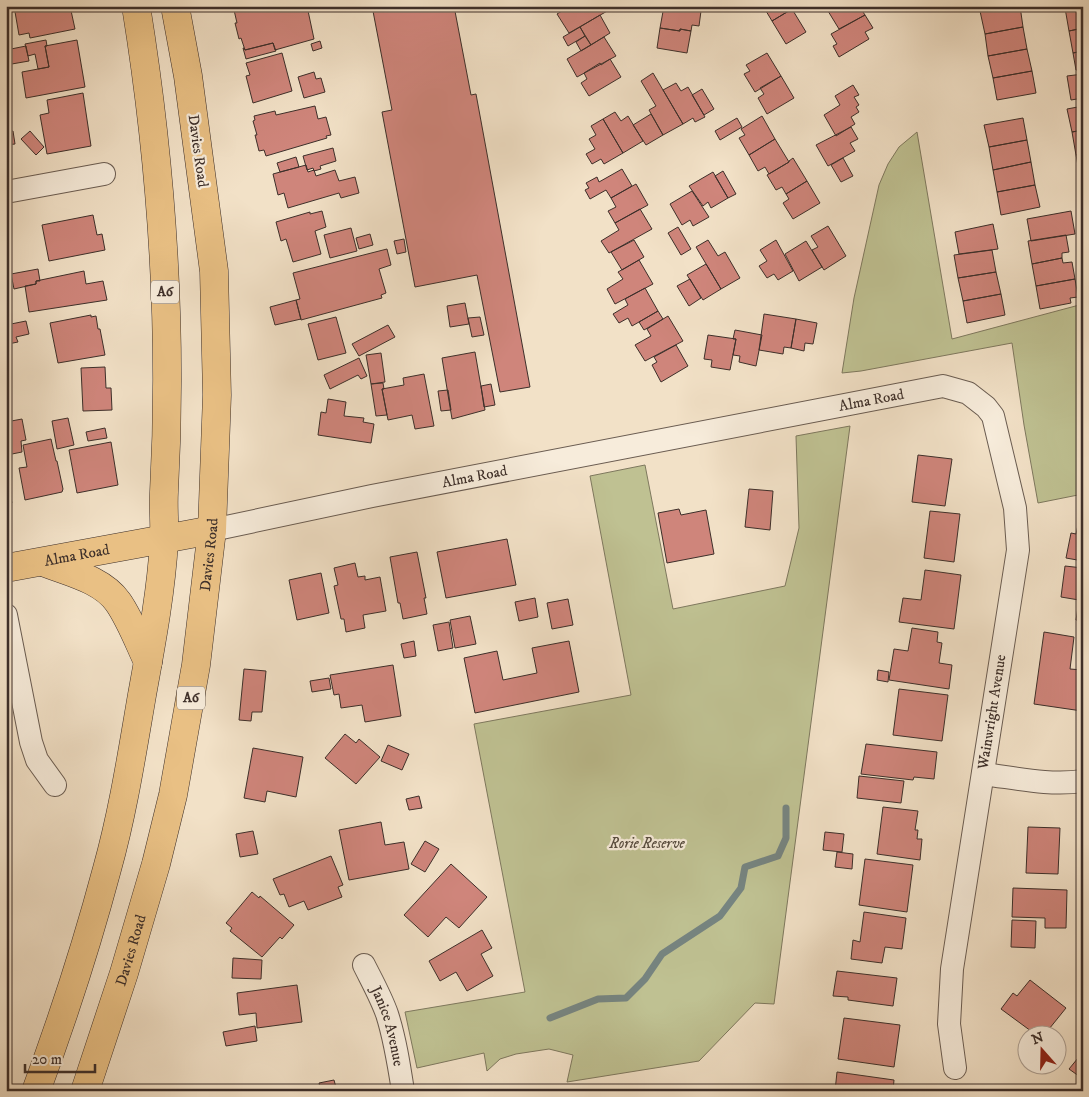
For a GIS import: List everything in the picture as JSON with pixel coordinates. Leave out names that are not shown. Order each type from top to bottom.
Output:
[{"type":"main road","name":"A6","points":[[36,1091],[80,962],[117,831],[148,662],[161,576],[164,540],[168,338],[152,125],[136,6]]},
{"type":"main road","name":"Davies Road","points":[[85,1091],[124,973],[156,864],[173,795],[196,665],[212,530],[217,395],[214,271],[188,76],[175,6]]},
{"type":"main road","name":"Alma Road","points":[[6,568],[212,530]]},
{"type":"main road","points":[[43,562],[90,581],[111,594],[118,602],[148,662]]},
{"type":"main road","points":[[105,1091],[137,978],[156,864]]},
{"type":"street","points":[[6,192],[104,174]]},
{"type":"street","name":"Alma Road","points":[[212,530],[372,496],[943,386]]},
{"type":"street","name":"Wainwright Avenue","points":[[943,386],[968,393],[986,407],[993,416],[1015,508],[1018,550],[952,969],[949,1024],[955,1068]]},
{"type":"street","points":[[6,615],[31,742],[37,760],[55,785]]},
{"type":"street","points":[[983,774],[1041,782],[1067,783],[1083,781]]},
{"type":"street","name":"Janice Avenue","points":[[364,965],[387,1013],[404,1091]]},
{"type":"green space","points":[[917,132],[952,339],[1083,304],[1083,494],[1038,503],[1012,343],[842,373],[854,298],[879,185],[888,164],[899,147]]},
{"type":"green space","name":"Rorie Reserve","points":[[850,426],[774,1004],[755,1003],[699,1061],[567,1082],[573,1055],[549,1049],[516,1054],[500,1059],[487,1071],[484,1053],[417,1068],[405,1012],[525,992],[474,724],[631,695],[590,476],[645,465],[673,609],[785,586],[799,528],[796,436]]},
{"type":"building","points":[[14,6],[70,6],[75,29],[30,38],[29,33],[19,35]]},
{"type":"building","points":[[248,6],[273,6],[274,10],[286,6],[307,6],[314,39],[275,50],[273,43],[245,50],[241,38],[239,39],[234,10]]},
{"type":"building","points":[[372,6],[454,6],[471,95],[476,94],[530,387],[500,392],[477,275],[415,287],[382,112],[392,110]]},
{"type":"building","points":[[570,6],[607,6],[609,10],[569,33],[557,14]]},
{"type":"building","points":[[664,6],[701,11],[699,26],[692,25],[691,31],[660,28]]},
{"type":"building","points":[[763,6],[797,6],[772,21]]},
{"type":"building","points":[[835,6],[865,6],[861,9],[865,15],[839,29],[828,11]]},
{"type":"building","points":[[1007,6],[1020,6],[1023,27],[985,34],[980,11]]},
{"type":"building","points":[[1083,6],[1083,28],[1069,31],[1065,8]]},
{"type":"building","points":[[792,9],[806,32],[786,44],[772,21]]},
{"type":"building","points":[[600,15],[610,33],[591,45],[580,27]]},
{"type":"building","points":[[865,15],[873,28],[865,32],[869,39],[839,57],[833,46],[837,44],[831,34]]},
{"type":"building","points":[[580,27],[585,36],[568,46],[563,37]]},
{"type":"building","points":[[1023,27],[1027,49],[988,56],[985,34]]},
{"type":"building","points":[[660,28],[691,31],[687,53],[657,48]]},
{"type":"building","points":[[1083,28],[1083,51],[1073,53],[1069,31]]},
{"type":"building","points":[[585,36],[591,45],[581,51],[576,42]]},
{"type":"building","points":[[604,37],[616,56],[577,77],[567,59]]},
{"type":"building","points":[[46,40],[47,46],[45,46],[49,67],[38,69],[35,54],[28,56],[25,44]]},
{"type":"building","points":[[77,40],[85,87],[26,98],[22,72],[49,67],[45,46]]},
{"type":"building","points":[[320,41],[322,48],[313,51],[311,44]]},
{"type":"building","points":[[273,43],[276,51],[246,59],[243,48],[245,50]]},
{"type":"building","points":[[26,46],[29,61],[6,65],[6,50]]},
{"type":"building","points":[[1027,49],[1032,71],[993,78],[988,56]]},
{"type":"building","points":[[1083,51],[1083,74],[1079,75],[1078,70],[1076,70],[1073,53]]},
{"type":"building","points":[[282,53],[292,91],[253,103],[246,76],[250,75],[246,63]]},
{"type":"building","points":[[767,53],[781,76],[755,92],[744,74],[750,71],[746,65]]},
{"type":"building","points":[[610,59],[621,77],[589,96],[581,83],[587,79],[584,73]]},
{"type":"building","points":[[1032,71],[1036,93],[997,100],[993,78]]},
{"type":"building","points":[[314,72],[316,79],[321,78],[325,92],[304,98],[298,77]]},
{"type":"building","points":[[653,73],[683,124],[663,135],[649,110],[656,106],[641,81]]},
{"type":"building","points":[[1083,74],[1083,98],[1071,100],[1067,76]]},
{"type":"building","points":[[781,76],[794,98],[767,114],[758,98],[764,94],[760,88]]},
{"type":"building","points":[[676,83],[681,91],[688,87],[705,117],[695,122],[693,118],[683,124],[663,90]]},
{"type":"building","points":[[853,85],[859,95],[854,97],[859,105],[856,107],[859,112],[851,117],[855,124],[836,136],[824,115],[840,105],[835,96]]},
{"type":"building","points":[[702,89],[714,109],[704,115],[692,95]]},
{"type":"building","points":[[83,93],[91,146],[47,154],[40,115],[49,113],[47,100]]},
{"type":"building","points":[[315,106],[318,119],[326,117],[331,135],[326,136],[327,138],[266,156],[264,150],[259,151],[253,121],[255,120],[254,116],[275,111],[276,115]]},
{"type":"building","points":[[1083,106],[1083,130],[1072,132],[1067,109]]},
{"type":"building","points":[[615,112],[621,121],[628,116],[643,141],[623,153],[603,119]]},
{"type":"building","points":[[651,114],[663,135],[646,145],[633,125]]},
{"type":"building","points":[[762,116],[775,139],[749,155],[739,138],[745,135],[741,129]]},
{"type":"building","points":[[737,118],[742,127],[720,140],[715,131]]},
{"type":"building","points":[[1023,118],[1027,140],[989,147],[984,125]]},
{"type":"building","points":[[603,119],[623,153],[604,164],[601,159],[592,164],[586,154],[595,149],[589,139],[596,135],[591,126]]},
{"type":"building","points":[[851,127],[858,139],[850,143],[855,151],[828,166],[816,145]]},
{"type":"building","points":[[1083,130],[1083,153],[1076,155],[1072,132]]},
{"type":"building","points":[[13,131],[15,144],[6,145],[6,132]]},
{"type":"building","points":[[30,131],[44,147],[36,155],[21,139]]},
{"type":"building","points":[[775,139],[789,162],[769,174],[765,167],[758,171],[749,155]]},
{"type":"building","points":[[1027,140],[1031,162],[993,170],[989,147]]},
{"type":"building","points":[[333,148],[336,161],[320,166],[321,169],[314,171],[313,168],[307,170],[303,156]]},
{"type":"building","points":[[1083,153],[1083,177],[1080,177],[1076,155]]},
{"type":"building","points":[[296,157],[299,167],[280,172],[277,163]]},
{"type":"building","points":[[793,158],[807,181],[786,194],[782,187],[776,190],[767,175]]},
{"type":"building","points":[[843,158],[853,176],[841,182],[831,165]]},
{"type":"building","points":[[1031,162],[1035,185],[997,192],[993,170]]},
{"type":"building","points":[[306,165],[308,172],[314,170],[316,176],[335,170],[339,181],[355,177],[359,193],[341,198],[339,193],[288,208],[284,193],[278,195],[273,174]]},
{"type":"building","points":[[622,169],[632,186],[611,198],[606,190],[590,199],[585,190],[589,188],[586,183],[597,177],[599,182]]},
{"type":"building","points":[[723,171],[736,194],[728,198],[715,176]]},
{"type":"building","points":[[713,172],[728,198],[711,208],[708,202],[703,206],[689,186]]},
{"type":"building","points":[[807,181],[820,203],[793,219],[783,203],[789,199],[786,194]]},
{"type":"building","points":[[636,184],[648,205],[615,223],[608,211],[616,207],[611,198]]},
{"type":"building","points":[[1035,185],[1040,207],[1001,215],[997,192]]},
{"type":"building","points":[[692,191],[709,217],[693,226],[690,220],[682,225],[670,204]]},
{"type":"building","points":[[640,209],[652,229],[609,253],[601,241],[619,230],[615,223]]},
{"type":"building","points":[[322,211],[326,227],[315,231],[321,254],[293,262],[286,239],[281,241],[276,222],[310,212],[310,214]]},
{"type":"building","points":[[1071,211],[1075,234],[1031,241],[1027,219]]},
{"type":"building","points":[[93,215],[97,235],[102,234],[105,250],[49,261],[42,225]]},
{"type":"building","points":[[993,224],[998,249],[959,254],[955,232]]},
{"type":"building","points":[[828,226],[846,256],[824,270],[812,250],[818,247],[811,236]]},
{"type":"building","points":[[678,227],[691,249],[681,255],[668,233]]},
{"type":"building","points":[[351,228],[357,251],[330,258],[324,235]]},
{"type":"building","points":[[370,234],[373,245],[359,249],[356,238]]},
{"type":"building","points":[[1066,235],[1069,252],[1062,253],[1062,258],[1032,264],[1028,241]]},
{"type":"building","points":[[404,239],[406,252],[397,254],[394,241]]},
{"type":"building","points":[[634,240],[644,257],[622,270],[611,252]]},
{"type":"building","points":[[708,240],[718,256],[725,252],[740,278],[721,289],[696,247]]},
{"type":"building","points":[[776,240],[793,271],[778,280],[774,274],[767,278],[759,266],[767,261],[760,250]]},
{"type":"building","points":[[806,241],[822,267],[799,281],[785,254]]},
{"type":"building","points":[[387,249],[391,265],[379,269],[386,293],[381,295],[382,298],[301,320],[296,300],[300,299],[293,273]]},
{"type":"building","points":[[992,250],[996,272],[958,278],[954,255]]},
{"type":"building","points":[[1062,258],[1063,263],[1072,262],[1075,279],[1036,286],[1032,264]]},
{"type":"building","points":[[639,260],[653,284],[615,304],[607,289],[623,279],[618,272]]},
{"type":"building","points":[[706,264],[721,289],[703,300],[687,275]]},
{"type":"building","points":[[38,269],[40,281],[36,281],[36,284],[14,289],[11,274]]},
{"type":"building","points":[[84,271],[86,284],[103,281],[107,300],[29,312],[25,286],[36,284],[36,281]]},
{"type":"building","points":[[996,272],[1001,294],[963,301],[958,278]]},
{"type":"building","points":[[690,279],[701,298],[689,306],[677,286]]},
{"type":"building","points":[[1075,279],[1078,297],[1070,298],[1071,303],[1040,309],[1036,286]]},
{"type":"building","points":[[645,288],[658,311],[632,326],[628,318],[619,323],[613,314],[628,305],[625,299]]},
{"type":"building","points":[[1001,294],[1005,315],[967,323],[963,301]]},
{"type":"building","points":[[296,300],[301,319],[275,325],[270,307]]},
{"type":"building","points":[[465,303],[469,324],[450,327],[447,306]]},
{"type":"building","points":[[658,311],[663,319],[644,330],[639,322]]},
{"type":"building","points":[[764,314],[796,319],[791,348],[784,347],[783,354],[759,350]]},
{"type":"building","points":[[91,315],[91,317],[96,316],[105,355],[58,363],[50,323]]},
{"type":"building","points":[[668,316],[683,341],[645,361],[635,345],[651,336],[647,329]]},
{"type":"building","points":[[336,317],[346,353],[318,360],[308,324]]},
{"type":"building","points":[[480,317],[484,335],[472,337],[468,318]]},
{"type":"building","points":[[796,319],[817,323],[813,344],[805,343],[804,351],[791,348]]},
{"type":"building","points":[[26,321],[29,334],[16,337],[18,342],[8,344],[6,347],[6,325]]},
{"type":"building","points":[[388,325],[395,337],[359,356],[352,344]]},
{"type":"building","points":[[735,330],[762,335],[756,366],[739,362],[740,356],[733,355],[736,339],[733,339]]},
{"type":"building","points":[[708,335],[736,339],[730,370],[711,367],[712,360],[704,359]]},
{"type":"building","points":[[676,345],[688,366],[661,382],[652,365],[657,362],[654,357]]},
{"type":"building","points":[[475,352],[485,410],[452,419],[442,358]]},
{"type":"building","points":[[381,353],[385,382],[371,384],[366,355]]},
{"type":"building","points":[[359,358],[367,376],[361,379],[358,375],[330,389],[324,375]]},
{"type":"building","points":[[105,367],[106,388],[111,388],[112,410],[83,411],[81,368]]},
{"type":"building","points":[[424,374],[434,426],[415,429],[412,415],[388,420],[382,389],[404,385],[403,378]]},
{"type":"building","points":[[383,383],[384,389],[382,389],[387,415],[376,416],[371,384]]},
{"type":"building","points":[[491,384],[495,405],[484,407],[481,386]]},
{"type":"building","points":[[448,390],[451,410],[441,411],[438,391]]},
{"type":"building","points":[[328,399],[346,402],[344,416],[364,418],[363,422],[374,424],[371,443],[318,435],[321,412],[326,413]]},
{"type":"building","points":[[68,418],[74,445],[57,449],[52,421]]},
{"type":"building","points":[[22,419],[26,440],[21,441],[22,452],[7,455],[6,422]]},
{"type":"building","points":[[105,428],[107,438],[88,441],[86,432]]},
{"type":"building","points":[[51,439],[63,489],[62,492],[25,500],[19,468],[27,467],[23,445]]},
{"type":"building","points":[[111,442],[118,485],[77,493],[69,450]]},
{"type":"building","points":[[918,455],[952,459],[945,506],[912,502]]},
{"type":"building","points":[[6,472],[12,503],[6,504]]},
{"type":"building","points":[[749,489],[773,491],[770,530],[745,527]]},
{"type":"building","points":[[1083,502],[1083,561],[1066,558],[1071,533],[1076,534]]},
{"type":"building","points":[[679,509],[681,515],[706,510],[714,554],[667,563],[658,513]]},
{"type":"building","points":[[930,511],[960,514],[954,562],[924,558]]},
{"type":"building","points":[[507,539],[516,585],[446,598],[437,552]]},
{"type":"building","points":[[417,552],[426,598],[424,598],[427,614],[403,619],[400,603],[398,603],[390,557]]},
{"type":"building","points":[[355,563],[358,577],[365,576],[365,580],[380,577],[386,611],[363,615],[365,628],[346,632],[344,619],[341,619],[334,586],[338,585],[334,568]]},
{"type":"building","points":[[1065,566],[1083,568],[1083,621],[1076,620],[1079,600],[1061,597]]},
{"type":"building","points":[[925,570],[961,575],[954,629],[899,622],[903,598],[921,600]]},
{"type":"building","points":[[321,573],[329,613],[297,620],[289,580]]},
{"type":"building","points":[[535,598],[538,617],[519,621],[515,602]]},
{"type":"building","points":[[568,599],[573,625],[552,629],[547,603]]},
{"type":"building","points":[[470,616],[476,644],[455,648],[450,620]]},
{"type":"building","points":[[449,622],[453,648],[438,651],[433,625]]},
{"type":"building","points":[[912,628],[938,632],[937,642],[942,643],[939,663],[952,665],[949,689],[889,680],[894,649],[908,651]]},
{"type":"building","points":[[1044,632],[1074,637],[1070,669],[1083,670],[1082,711],[1034,704]]},
{"type":"building","points":[[414,641],[416,656],[404,658],[401,644]]},
{"type":"building","points":[[569,641],[579,692],[475,713],[464,658],[497,651],[503,680],[537,673],[532,648]]},
{"type":"building","points":[[393,665],[401,716],[365,722],[362,705],[341,708],[339,694],[334,695],[330,675]]},
{"type":"building","points":[[244,669],[266,671],[262,712],[252,712],[251,721],[239,720]]},
{"type":"building","points":[[878,670],[889,672],[888,682],[877,680]]},
{"type":"building","points":[[329,678],[331,689],[312,692],[310,681]]},
{"type":"building","points":[[899,689],[948,695],[942,741],[893,735]]},
{"type":"building","points":[[345,734],[356,743],[359,739],[380,757],[356,784],[325,758]]},
{"type":"building","points":[[866,744],[937,752],[934,779],[914,777],[913,780],[861,774]]},
{"type":"building","points":[[388,745],[409,754],[402,770],[381,761]]},
{"type":"building","points":[[253,748],[303,757],[296,797],[267,791],[265,802],[244,798]]},
{"type":"building","points":[[859,776],[904,781],[901,803],[857,798]]},
{"type":"building","points":[[419,796],[422,808],[409,810],[406,799]]},
{"type":"building","points":[[883,807],[918,811],[915,830],[918,830],[917,839],[922,839],[920,860],[877,854]]},
{"type":"building","points":[[381,822],[385,845],[404,842],[409,869],[349,880],[339,830]]},
{"type":"building","points":[[1028,827],[1060,828],[1058,874],[1026,873]]},
{"type":"building","points":[[253,831],[258,854],[240,857],[236,834]]},
{"type":"building","points":[[825,832],[844,834],[842,852],[823,850]]},
{"type":"building","points":[[425,841],[439,849],[425,872],[411,864]]},
{"type":"building","points":[[837,852],[853,854],[852,869],[835,867]]},
{"type":"building","points":[[331,856],[343,885],[338,887],[342,897],[308,910],[304,901],[289,907],[284,894],[280,895],[273,879]]},
{"type":"building","points":[[865,859],[913,865],[907,912],[859,905]]},
{"type":"building","points":[[451,864],[487,897],[459,928],[446,917],[428,937],[404,915]]},
{"type":"building","points":[[1013,888],[1067,890],[1066,928],[1045,928],[1045,918],[1012,917]]},
{"type":"building","points":[[252,892],[259,898],[260,896],[294,925],[262,957],[230,931],[232,928],[226,923]]},
{"type":"building","points":[[864,912],[906,918],[902,949],[885,947],[882,963],[851,959],[853,940],[860,942]]},
{"type":"building","points":[[1012,920],[1036,921],[1035,948],[1011,947]]},
{"type":"building","points":[[482,930],[492,948],[481,954],[493,976],[467,991],[456,972],[440,981],[429,961]]},
{"type":"building","points":[[233,958],[262,960],[261,979],[232,978]]},
{"type":"building","points":[[837,971],[897,978],[893,1006],[833,996]]},
{"type":"building","points":[[1030,980],[1066,1008],[1053,1024],[1021,1024],[1001,1009],[1013,993],[1017,996]]},
{"type":"building","points":[[297,985],[302,1022],[257,1028],[256,1013],[239,1015],[237,993]]},
{"type":"building","points":[[844,1018],[900,1025],[894,1067],[838,1059]]},
{"type":"building","points":[[255,1026],[257,1041],[226,1046],[223,1032]]},
{"type":"building","points":[[1083,1052],[1083,1079],[1069,1069]]},
{"type":"building","points":[[837,1072],[894,1080],[893,1091],[835,1091]]},
{"type":"building","points":[[334,1080],[337,1091],[321,1091],[319,1083]]},
{"type":"waterway","points":[[550,1018],[598,999],[626,998],[645,979],[662,954],[720,916],[741,888],[745,867],[778,856],[786,838],[786,808]]}]
